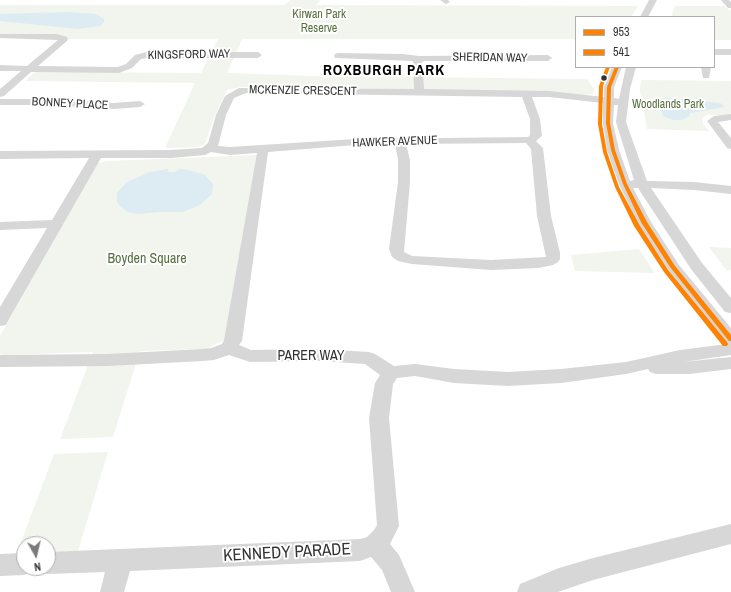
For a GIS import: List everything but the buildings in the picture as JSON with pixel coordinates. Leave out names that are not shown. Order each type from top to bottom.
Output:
[{"type":"street","points":[[645,16],[653,0]]},
{"type":"street","points":[[0,36],[57,36],[64,39],[0,94]]},
{"type":"street","points":[[715,52],[731,52]]},
{"type":"street","name":"KINGSFORD WAY","points":[[0,68],[119,70],[129,66],[138,57],[147,55],[258,55]]},
{"type":"street","name":"SHERIDAN WAY","points":[[338,56],[403,57],[419,59],[430,57],[548,58]]},
{"type":"street","points":[[419,59],[417,61],[419,93]]},
{"type":"street","points":[[617,68],[611,81],[608,102],[608,123],[613,150],[627,187],[644,222],[669,261],[715,321],[731,339]]},
{"type":"street","points":[[631,68],[621,122],[644,188],[696,266],[731,308]]},
{"type":"street","points":[[0,83],[13,83]]},
{"type":"street","name":"MCKENZIE CRESCENT","points":[[210,148],[213,145],[221,116],[230,96],[239,91],[549,94],[623,105]]},
{"type":"street","points":[[400,141],[404,160],[404,182],[396,249],[397,254],[403,258],[412,260],[491,264],[548,262],[553,259],[553,253],[544,216],[537,148],[529,140],[536,136],[535,119],[526,94]]},
{"type":"street","name":"BONNEY PLACE","points":[[0,102],[52,102],[113,106],[140,104]]},
{"type":"street","points":[[731,117],[713,120],[713,124],[731,146]]},
{"type":"street","name":"HAWKER AVENUE","points":[[210,148],[230,151],[400,141],[529,140]]},
{"type":"street","points":[[0,155],[196,153],[210,148]]},
{"type":"street","points":[[0,361],[108,360],[203,355],[214,354],[228,348],[232,342],[234,333],[263,149]]},
{"type":"street","points":[[0,321],[97,154]]},
{"type":"street","points":[[627,187],[698,193],[731,191]]},
{"type":"street","points":[[0,226],[56,224]]},
{"type":"street","name":"PARER WAY","points":[[228,348],[250,356],[320,355],[369,358],[391,373]]},
{"type":"street","points":[[402,592],[391,563],[375,544],[382,538],[388,526],[379,418],[384,383],[391,373],[403,370],[415,370],[454,376],[508,379],[561,376],[626,368],[680,356],[731,349]]},
{"type":"street","points":[[626,368],[689,368],[731,364]]},
{"type":"street","points":[[529,592],[593,569],[731,534]]},
{"type":"street","name":"KENNEDY PARADE","points":[[56,563],[349,552],[360,550],[375,544]]},
{"type":"street","points":[[112,592],[120,560]]},
{"type":"street","points":[[0,565],[16,564]]},
{"type":"green space","name":"Kirwan Park Reserve","points":[[291,0],[320,0],[316,5],[638,6],[632,16],[575,16],[575,39],[242,39],[227,73],[313,76],[587,79],[594,89],[593,94],[583,95],[516,91],[241,87],[227,90],[214,117],[205,144],[197,147],[165,148],[195,83],[25,81],[34,73],[39,72],[201,73],[218,39],[64,39],[0,36],[0,5],[284,5]]},
{"type":"green space","points":[[675,6],[724,6],[731,11],[731,40],[715,40],[715,16],[671,16]]},
{"type":"green space","name":"Woodlands Park","points":[[641,80],[731,81],[731,115],[707,115],[702,118],[703,124],[709,131],[647,129],[640,91]]},
{"type":"green space","name":"Boyden Square","points":[[257,155],[224,340],[206,349],[140,351],[113,437],[60,439],[93,352],[3,355],[0,354],[0,336],[98,163],[109,161]]},
{"type":"green space","points":[[709,247],[731,248],[731,270],[727,271]]},
{"type":"green space","points":[[639,249],[655,273],[575,271],[571,255]]},
{"type":"green space","points":[[108,452],[78,551],[56,552],[56,536],[23,536],[54,454]]},
{"type":"shaded area","points":[[68,12],[96,14],[104,19],[104,22],[100,26],[78,29],[0,21],[0,14]]},
{"type":"shaded area","points":[[666,98],[720,103],[725,107],[690,113],[690,116],[682,120],[673,120],[663,116],[662,113],[660,101],[661,99]]},
{"type":"shaded area","points":[[169,169],[167,172],[175,172],[179,169],[189,170],[205,175],[213,184],[212,194],[200,205],[183,212],[138,214],[128,212],[117,202],[117,193],[127,182],[150,172]]},
{"type":"transit line","name":"541","points":[[608,68],[601,86],[600,124],[605,152],[617,187],[637,226],[666,271],[725,344]]},
{"type":"transit line","name":"953","points":[[617,68],[609,87],[608,123],[613,150],[625,184],[644,222],[673,267],[731,339]]},
{"type":"district","name":"ROXBURGH PARK","points":[[384,71]]}]
